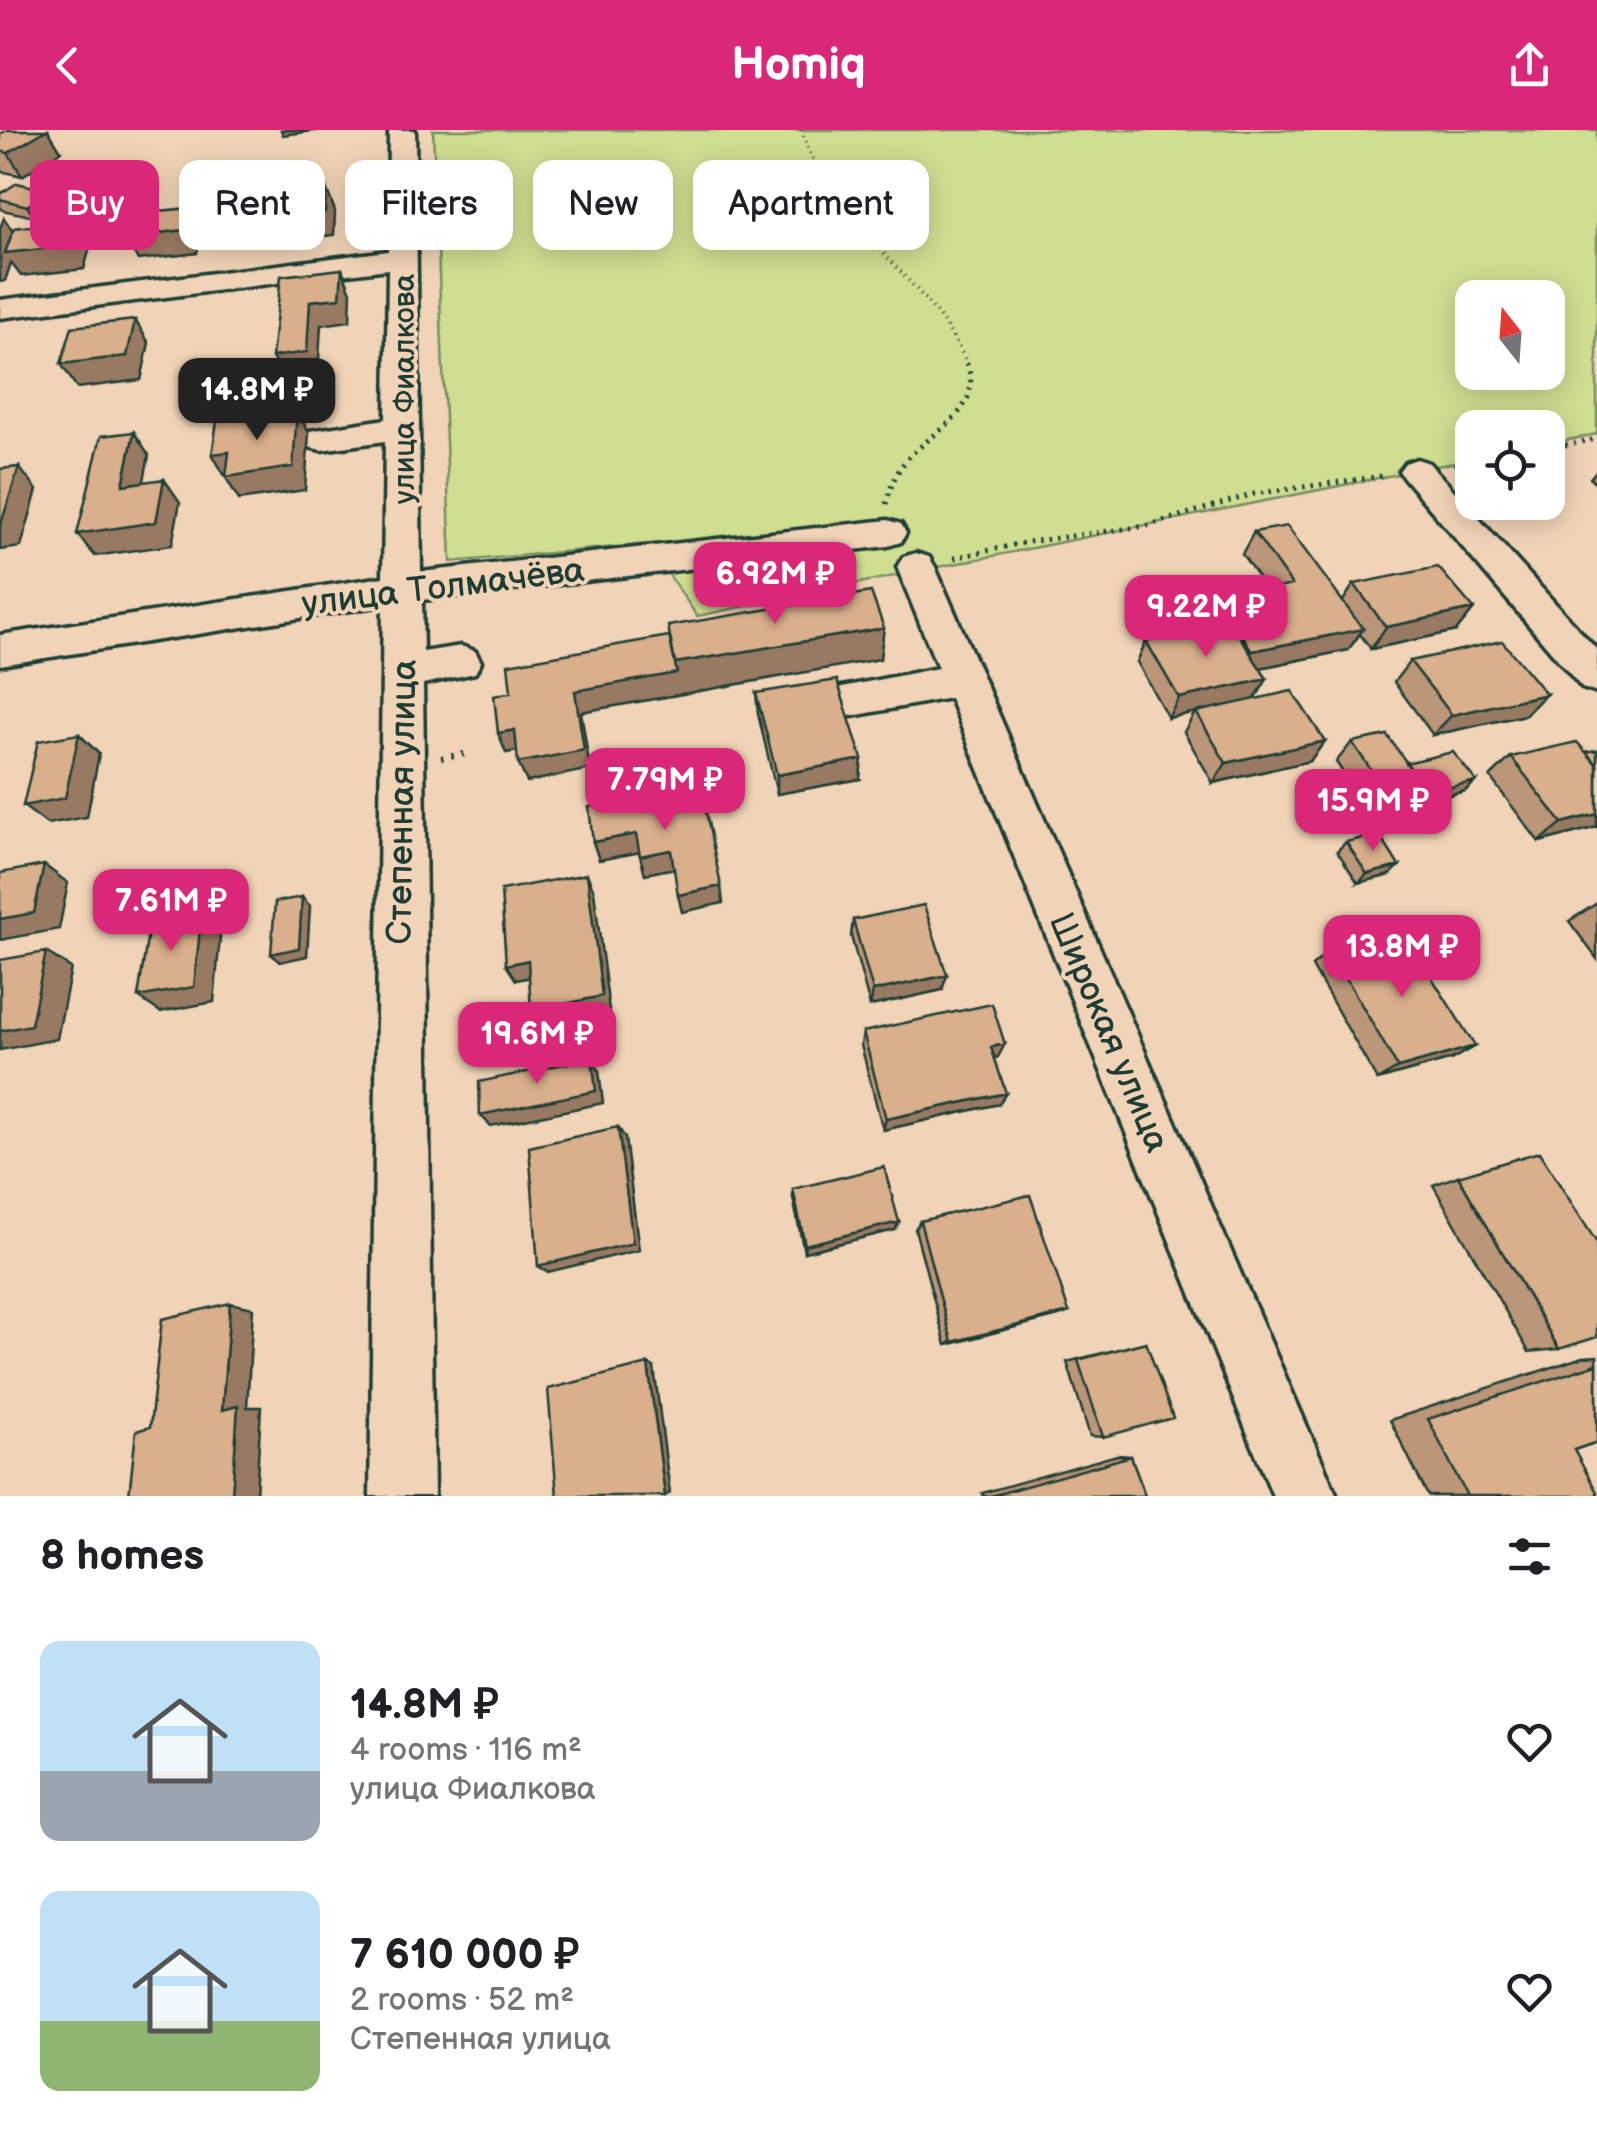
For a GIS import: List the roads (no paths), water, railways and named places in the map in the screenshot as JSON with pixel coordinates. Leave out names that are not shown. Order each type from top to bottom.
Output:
[{"type":"street","name":"улица Фиалкова","points":[[402,130],[405,588]]},
{"type":"street","points":[[0,309],[403,258]]},
{"type":"street","points":[[320,440],[404,428]]},
{"type":"street","points":[[1417,471],[1597,678]]},
{"type":"street","name":"улица Толмачёва","points":[[0,650],[405,588],[902,550]]},
{"type":"street","name":"Широкая улица","points":[[902,550],[962,680],[1305,1496]]},
{"type":"street","name":"Степенная улица","points":[[402,1496],[399,890],[405,588]]},
{"type":"street","points":[[403,672],[461,662]]},
{"type":"street","points":[[852,700],[962,680]]}]
